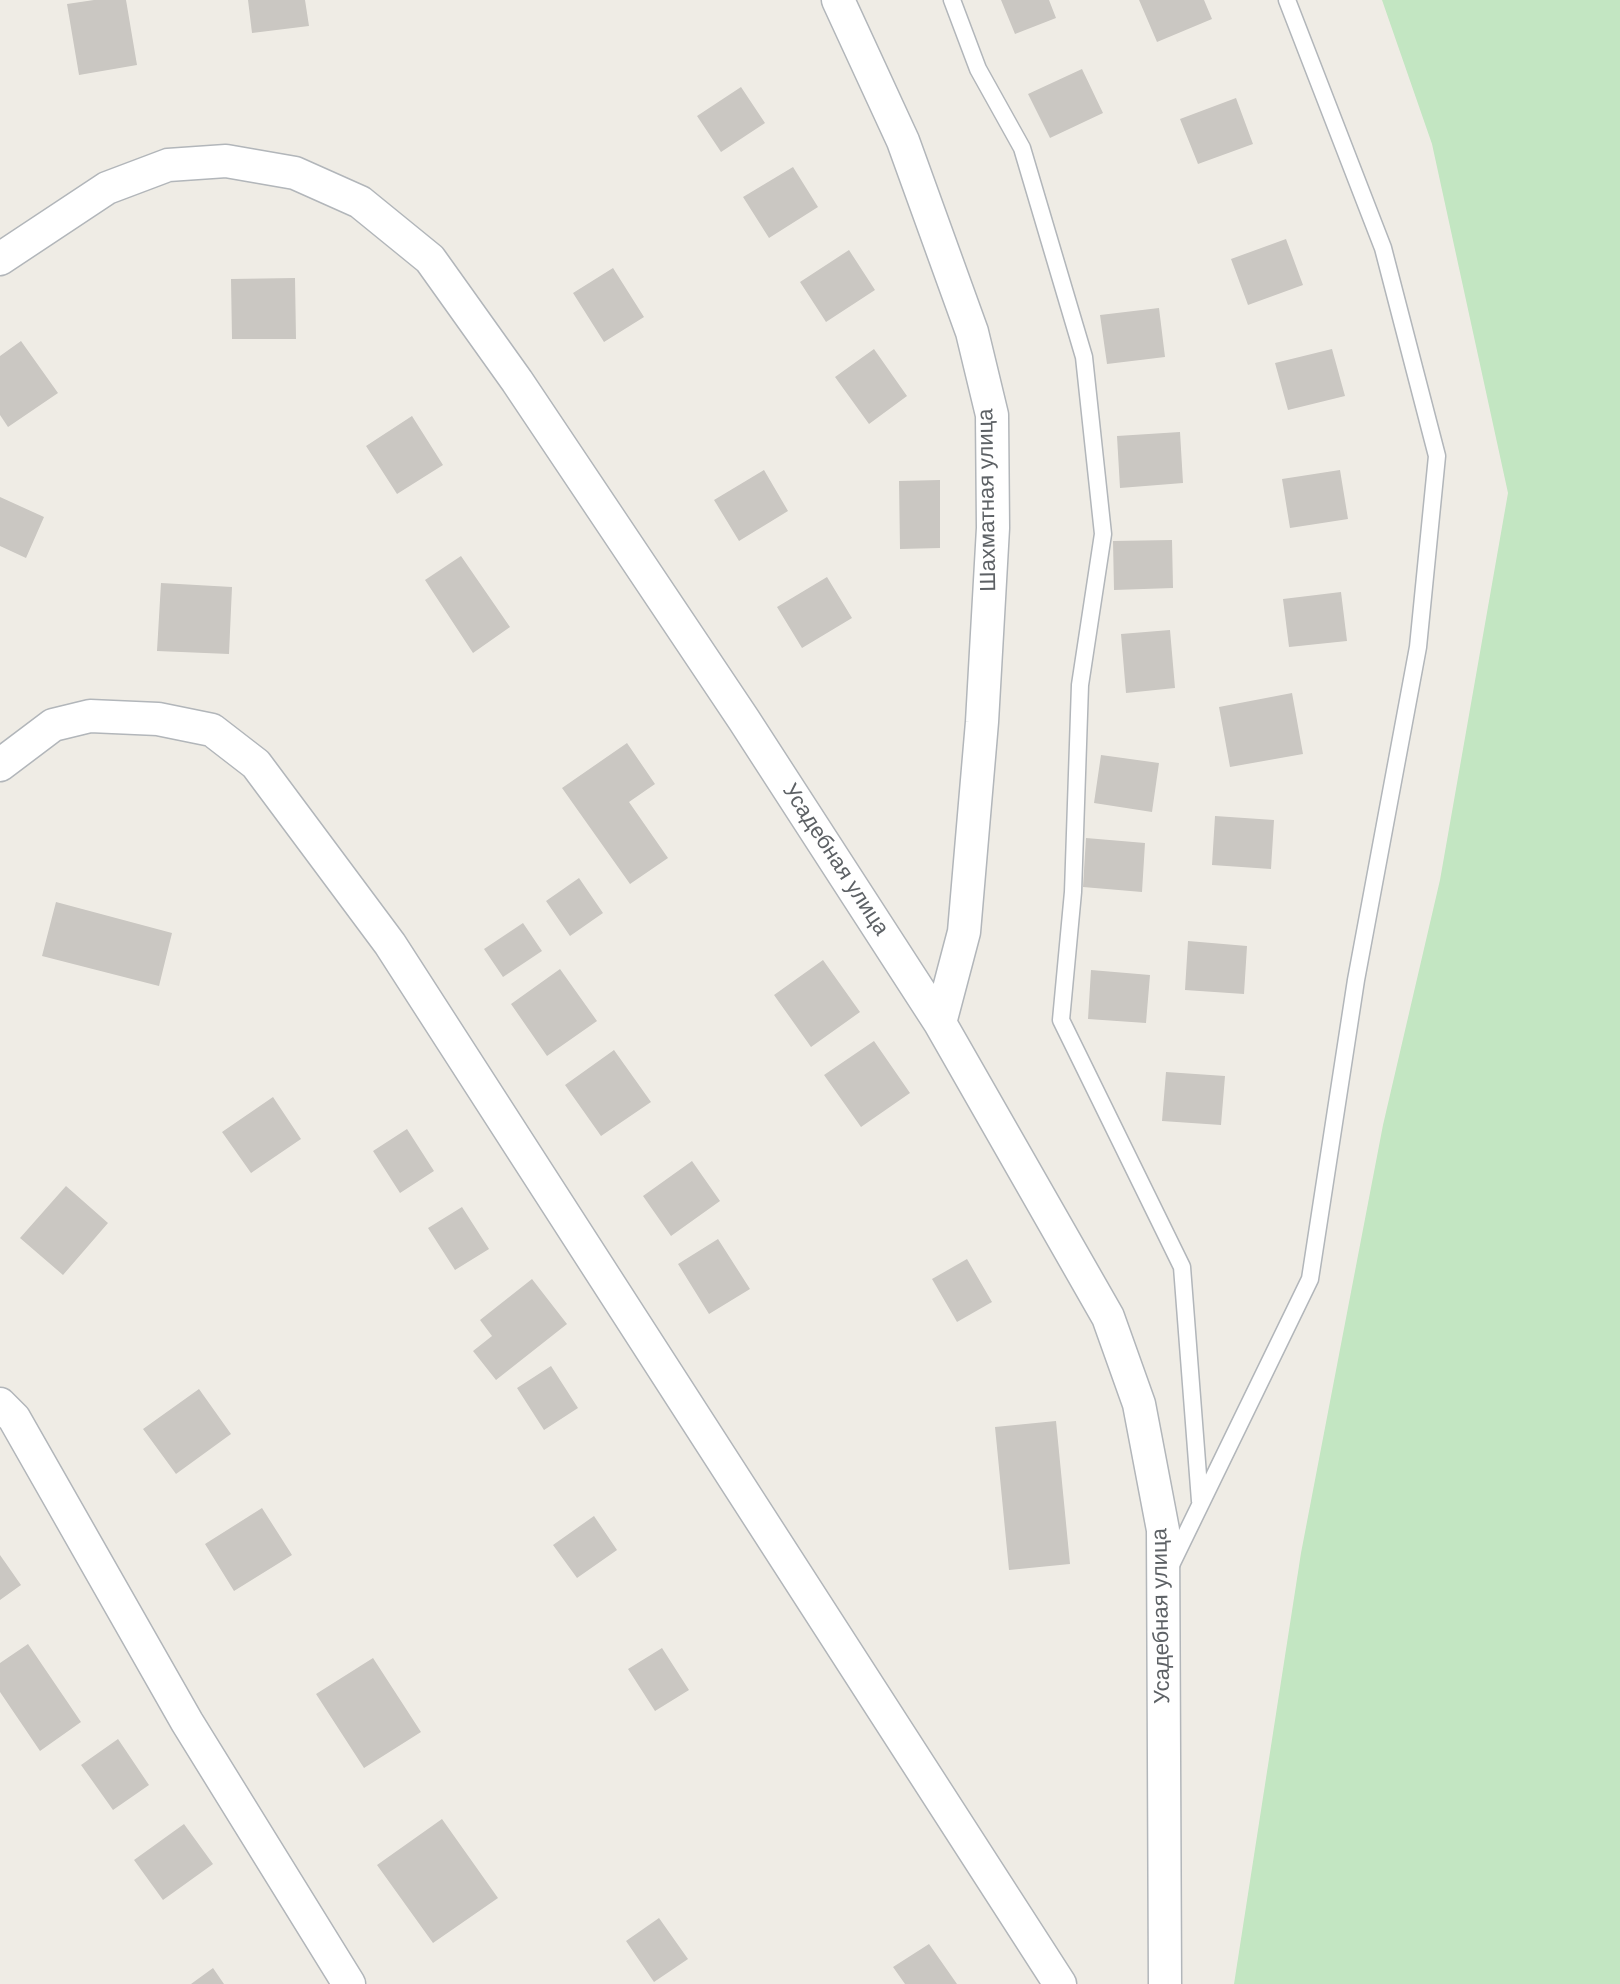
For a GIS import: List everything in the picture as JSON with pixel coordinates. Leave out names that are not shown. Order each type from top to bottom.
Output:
[{"type":"street","name":"Шахматная улица","points":[[838,0],[903,141],[972,332],[992,415],[993,528],[981,737],[964,932],[940,1023]]},
{"type":"street","name":"Усадебная улица","points":[[0,259],[107,188],[168,165],[226,161],[295,173],[360,202],[430,259],[517,381],[744,720],[940,1023],[1108,1317],[1139,1404],[1163,1530],[1165,1984]]},
{"type":"street","points":[[0,765],[53,725],[90,716],[158,719],[212,730],[256,764],[390,944],[1060,1984]]},
{"type":"street","points":[[0,1404],[14,1418],[187,1722],[349,1984]]},
{"type":"lane","points":[[952,0],[978,69],[1022,148],[1084,357],[1103,534],[1080,685],[1073,892],[1061,1020],[1182,1267],[1200,1505]]},
{"type":"lane","points":[[1164,1580],[1310,1279],[1356,980],[1418,647],[1437,456],[1383,248],[1287,0]]},
{"type":"green space","points":[[1382,0],[1620,0],[1620,1984],[1234,1984],[1301,1553],[1383,1125],[1440,880],[1508,493],[1432,144]]},
{"type":"building","points":[[126,0],[137,65],[79,75],[67,4]]},
{"type":"building","points":[[248,0],[305,0],[309,26],[252,33]]},
{"type":"building","points":[[1001,0],[1049,0],[1056,18],[1015,34]]},
{"type":"building","points":[[1139,0],[1204,0],[1212,19],[1157,42]]},
{"type":"building","points":[[1082,69],[1103,113],[1050,138],[1028,94]]},
{"type":"building","points":[[741,87],[765,123],[721,152],[697,116]]},
{"type":"building","points":[[1236,98],[1253,144],[1198,164],[1180,119]]},
{"type":"building","points":[[793,167],[818,207],[769,238],[743,197]]},
{"type":"building","points":[[1286,239],[1303,285],[1248,305],[1231,259]]},
{"type":"building","points":[[849,250],[875,290],[826,322],[800,282]]},
{"type":"building","points":[[613,268],[644,317],[604,342],[573,293]]},
{"type":"building","points":[[295,278],[296,339],[232,339],[231,279]]},
{"type":"building","points":[[1159,308],[1165,357],[1107,364],[1100,315]]},
{"type":"building","points":[[21,341],[58,393],[8,427],[0,415],[0,356]]},
{"type":"building","points":[[874,349],[907,396],[869,424],[835,377]]},
{"type":"building","points":[[1332,349],[1345,396],[1288,410],[1275,363]]},
{"type":"building","points":[[412,416],[443,465],[397,494],[366,446]]},
{"type":"building","points":[[1180,432],[1183,483],[1120,488],[1117,436]]},
{"type":"building","points":[[764,470],[788,511],[739,541],[714,500]]},
{"type":"building","points":[[1340,470],[1348,519],[1290,528],[1282,479]]},
{"type":"building","points":[[940,480],[940,548],[900,549],[899,481]]},
{"type":"building","points":[[0,497],[44,517],[26,558],[0,546]]},
{"type":"building","points":[[1172,540],[1173,588],[1114,590],[1113,541]]},
{"type":"building","points":[[461,556],[510,627],[473,653],[425,580]]},
{"type":"building","points":[[827,577],[852,618],[802,648],[777,607]]},
{"type":"building","points":[[161,583],[232,587],[229,654],[157,651]]},
{"type":"building","points":[[1341,592],[1347,641],[1289,647],[1283,599]]},
{"type":"building","points":[[1170,630],[1175,688],[1126,693],[1121,634]]},
{"type":"building","points":[[1292,693],[1303,754],[1230,767],[1219,707]]},
{"type":"building","points":[[627,743],[655,784],[629,802],[668,858],[630,884],[562,788]]},
{"type":"building","points":[[1101,755],[1159,763],[1152,812],[1094,803]]},
{"type":"building","points":[[1215,816],[1274,820],[1271,869],[1212,865]]},
{"type":"building","points":[[1086,838],[1145,843],[1142,892],[1083,887]]},
{"type":"building","points":[[579,878],[603,913],[570,936],[546,901]]},
{"type":"building","points":[[56,902],[172,933],[159,986],[42,956]]},
{"type":"building","points":[[523,923],[542,951],[503,977],[484,949]]},
{"type":"building","points":[[1188,941],[1247,946],[1244,994],[1185,990]]},
{"type":"building","points":[[823,960],[860,1012],[811,1047],[774,995]]},
{"type":"building","points":[[560,969],[597,1021],[547,1056],[511,1004]]},
{"type":"building","points":[[1091,970],[1150,975],[1146,1023],[1088,1019]]},
{"type":"building","points":[[874,1041],[910,1093],[861,1127],[824,1075]]},
{"type":"building","points":[[614,1050],[651,1102],[601,1136],[565,1085]]},
{"type":"building","points":[[1166,1072],[1225,1076],[1221,1125],[1162,1121]]},
{"type":"building","points":[[273,1097],[301,1139],[251,1173],[222,1132]]},
{"type":"building","points":[[407,1129],[434,1171],[400,1193],[373,1151]]},
{"type":"building","points":[[692,1161],[720,1201],[671,1236],[643,1196]]},
{"type":"building","points":[[66,1186],[108,1223],[63,1275],[20,1238]]},
{"type":"building","points":[[462,1207],[489,1249],[455,1270],[428,1228]]},
{"type":"building","points":[[718,1239],[750,1289],[709,1314],[678,1264]]},
{"type":"building","points":[[967,1259],[992,1302],[957,1322],[932,1279]]},
{"type":"building","points":[[532,1279],[567,1324],[496,1380],[473,1351],[492,1336],[480,1320]]},
{"type":"building","points":[[551,1366],[578,1408],[544,1430],[517,1388]]},
{"type":"building","points":[[199,1389],[231,1434],[176,1474],[143,1429]]},
{"type":"building","points":[[1056,1421],[1070,1564],[1009,1570],[995,1427]]},
{"type":"building","points":[[262,1508],[292,1555],[234,1591],[205,1544]]},
{"type":"building","points":[[594,1516],[617,1550],[577,1578],[553,1545]]},
{"type":"building","points":[[0,1555],[21,1585],[0,1600]]},
{"type":"building","points":[[28,1644],[81,1722],[40,1751],[0,1692],[0,1663]]},
{"type":"building","points":[[662,1648],[689,1690],[655,1711],[628,1669]]},
{"type":"building","points":[[373,1658],[421,1732],[364,1768],[316,1694]]},
{"type":"building","points":[[118,1739],[149,1785],[113,1810],[81,1765]]},
{"type":"building","points":[[442,1819],[498,1898],[433,1943],[377,1865]]},
{"type":"building","points":[[184,1824],[213,1864],[163,1900],[134,1860]]},
{"type":"building","points":[[659,1918],[688,1959],[654,1982],[626,1941]]},
{"type":"building","points":[[929,1944],[957,1984],[905,1984],[893,1967]]},
{"type":"building","points":[[213,1968],[224,1984],[191,1984]]}]
